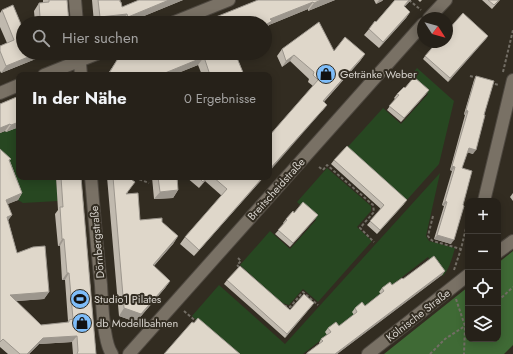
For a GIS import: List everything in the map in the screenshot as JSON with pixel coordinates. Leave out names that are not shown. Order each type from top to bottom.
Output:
[{"type":"main road","points":[[75,0],[76,16]]},
{"type":"main road","points":[[189,16],[229,0]]},
{"type":"main road","name":"Breitscheidstraße","points":[[435,12],[446,0]]},
{"type":"main road","name":"Breitscheidstraße","points":[[129,354],[417,31]]},
{"type":"main road","points":[[50,72],[74,60]]},
{"type":"main road","points":[[80,60],[81,72]]},
{"type":"main road","points":[[485,198],[513,80]]},
{"type":"main road","points":[[0,93],[16,86]]},
{"type":"main road","name":"Dörnbergstraße","points":[[91,180],[106,341],[112,354]]},
{"type":"main road","points":[[501,250],[513,241]]},
{"type":"main road","name":"Kölnische Straße","points":[[368,354],[465,278]]},
{"type":"path","points":[[409,0],[420,12]]},
{"type":"path","points":[[470,76],[477,78]]},
{"type":"path","points":[[484,81],[500,86]]},
{"type":"path","points":[[319,167],[323,170],[327,165],[373,205],[374,212],[360,228],[374,242]]},
{"type":"path","points":[[141,180],[149,183]]},
{"type":"path","points":[[433,216],[428,236],[430,239],[461,249]]},
{"type":"path","points":[[465,232],[456,267],[451,276],[452,288],[465,320]]},
{"type":"path","points":[[238,258],[241,261],[237,266],[240,269]]},
{"type":"path","points":[[501,298],[513,287]]},
{"type":"path","points":[[281,305],[290,307],[303,292],[318,305]]},
{"type":"path","points":[[188,314],[200,325]]},
{"type":"path","points":[[430,354],[445,340],[465,326]]},
{"type":"path","points":[[464,354],[465,342]]},
{"type":"green space","points":[[417,68],[454,101],[439,164],[405,202],[345,150],[383,108],[401,124],[428,94],[409,78]]},
{"type":"green space","points":[[16,128],[16,180],[56,180],[58,201],[23,203],[18,200],[5,168],[0,173],[0,133]]},
{"type":"green space","points":[[327,168],[371,206],[371,211],[357,227],[372,241],[318,302],[303,289],[289,305],[282,303],[240,265],[270,231],[290,249],[316,220],[297,202]]},
{"type":"green space","points":[[440,173],[426,236],[429,241],[455,248],[449,266],[443,276],[428,257],[303,354],[233,354],[192,316],[219,285],[285,344]]},
{"type":"green space","points":[[513,251],[513,345],[504,354],[384,354],[465,289],[465,342],[501,342],[501,261]]},
{"type":"building","points":[[49,0],[67,0],[68,16],[40,16],[39,3],[49,2]]},
{"type":"building","points":[[98,0],[120,0],[122,7],[139,0],[169,0],[130,16],[128,16],[127,14],[100,16]]},
{"type":"building","points":[[258,0],[321,0],[272,18],[272,16],[218,16]]},
{"type":"building","points":[[395,0],[409,0],[404,6],[410,12],[383,42],[369,29]]},
{"type":"building","points":[[488,0],[499,0],[494,5]]},
{"type":"building","points":[[13,5],[18,16],[16,16],[16,60],[21,60],[6,66],[0,51],[0,46],[14,40],[2,10]]},
{"type":"building","points":[[463,13],[488,36],[450,78],[425,56],[432,48],[453,48],[453,24]]},
{"type":"building","points":[[319,22],[334,51],[345,37],[365,54],[323,101],[327,105],[272,167],[272,133],[318,80],[313,75],[314,72],[294,55],[286,61],[282,49]]},
{"type":"building","points":[[117,60],[197,60],[167,72],[110,72]]},
{"type":"building","points":[[205,60],[238,60],[243,72],[209,72]]},
{"type":"building","points":[[476,76],[494,81],[476,150],[469,148],[462,168],[472,171],[454,240],[437,235],[447,202],[445,201],[455,167],[452,166],[468,111],[466,110]]},
{"type":"building","points":[[414,77],[429,90],[404,118],[389,106],[399,95],[397,94],[404,87],[405,88]]},
{"type":"building","points":[[16,97],[16,123],[0,128],[0,104]]},
{"type":"building","points":[[347,146],[407,200],[380,230],[370,221],[384,205],[334,160]]},
{"type":"building","points":[[0,149],[11,159],[9,160],[22,193],[6,200],[12,215],[7,217],[17,253],[33,247],[45,246],[49,292],[10,295],[41,325],[69,322],[69,320],[73,319],[69,273],[67,273],[64,239],[62,239],[60,207],[63,207],[61,180],[81,180],[96,354],[77,354],[77,336],[43,338],[27,354],[20,354],[3,339],[0,342]]},
{"type":"building","points":[[113,180],[132,180],[135,182],[126,194],[138,193],[140,220],[162,218],[162,222],[178,236],[153,265],[170,281],[141,314],[124,308]]},
{"type":"building","points":[[158,180],[177,180],[178,190],[160,192]]},
{"type":"building","points":[[216,180],[260,180],[199,250],[185,237],[227,189]]},
{"type":"building","points":[[303,202],[318,215],[293,243],[278,230],[293,211],[294,213]]},
{"type":"building","points":[[434,256],[445,271],[335,354],[307,354],[323,341],[321,339],[331,332],[328,328],[336,322],[339,326],[357,312],[355,308],[362,302],[365,306],[384,291],[382,288],[390,282],[392,285],[402,278],[403,279]]},
{"type":"building","points":[[240,266],[290,310],[304,294],[314,303],[287,334],[227,280]]},
{"type":"building","points":[[198,318],[240,354],[164,354],[192,322],[194,323]]},
{"type":"place","name":"Getränke Weber","points":[[326,74]]},
{"type":"place","name":"Studio1 Pilates","points":[[80,299]]},
{"type":"place","name":"db Modellbahnen","points":[[82,323]]}]
